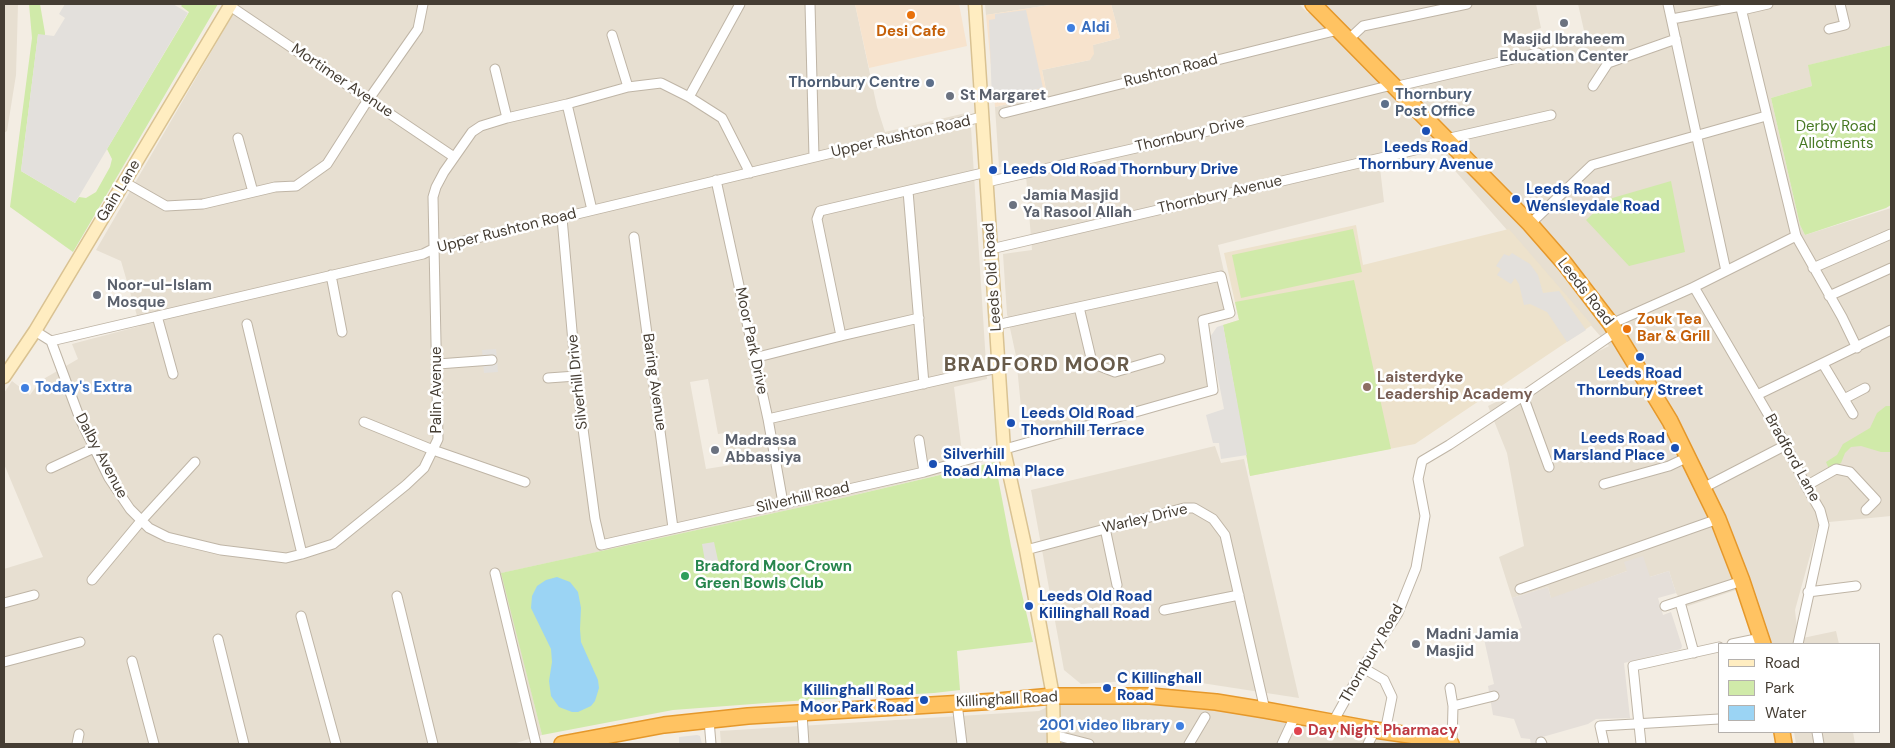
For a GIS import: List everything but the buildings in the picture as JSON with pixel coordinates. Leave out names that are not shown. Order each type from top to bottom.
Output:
[{"type":"highway","name":"Leeds Road","points":[[1313,4],[1530,224],[1564,264],[1613,328],[1670,421],[1703,488],[1742,581],[1762,641]]},
{"type":"highway","name":"Killinghall Road","points":[[562,744],[646,728],[708,720],[1053,696],[1150,696],[1216,702],[1416,736],[1451,744]]},
{"type":"main road","name":"Leeds Old Road","points":[[975,4],[1004,450],[1026,550],[1053,696],[1054,740]]},
{"type":"main road","name":"Gain Lane","points":[[4,376],[35,331],[231,5]]},
{"type":"street","points":[[124,182],[166,206],[203,204],[275,187],[296,186],[327,164],[369,99],[418,29],[422,4]]},
{"type":"street","points":[[689,97],[740,4]]},
{"type":"street","points":[[810,4],[814,157]]},
{"type":"street","points":[[1343,35],[1363,26],[1453,5],[1467,4]]},
{"type":"street","points":[[1668,4],[1726,271]]},
{"type":"street","points":[[1672,19],[1768,4]]},
{"type":"street","points":[[1830,29],[1845,25],[1840,4]]},
{"type":"street","name":"Mortimer Avenue","points":[[231,5],[454,157]]},
{"type":"street","points":[[1741,7],[1796,236],[1842,317],[1857,348]]},
{"type":"street","points":[[612,35],[628,87]]},
{"type":"street","name":"Rushton Road","points":[[1004,113],[1343,35]]},
{"type":"street","points":[[1593,86],[1608,63],[1676,39]]},
{"type":"street","name":"Thornbury Drive","points":[[841,336],[817,219],[820,210],[1180,138],[1538,53]]},
{"type":"street","points":[[496,69],[507,118]]},
{"type":"street","name":"Palin Avenue","points":[[302,554],[333,544],[406,485],[424,468],[438,439],[438,364],[433,197],[436,186],[472,132],[481,126],[507,118],[628,87],[661,83],[689,97],[722,118],[750,172]]},
{"type":"street","points":[[567,104],[592,210]]},
{"type":"street","name":"Thornbury Avenue","points":[[992,249],[1552,115]]},
{"type":"street","points":[[1530,224],[1592,164],[1766,116]]},
{"type":"street","name":"Upper Rushton Road","points":[[51,341],[423,254],[435,248],[982,117]]},
{"type":"street","points":[[238,138],[253,192]]},
{"type":"street","name":"Moor Park Drive","points":[[716,180],[768,419],[783,503]]},
{"type":"street","points":[[908,191],[924,384]]},
{"type":"street","name":"Silverhill Drive","points":[[562,218],[576,376],[595,519],[601,545]]},
{"type":"street","points":[[1813,268],[1891,234]]},
{"type":"street","name":"Thornbury Road","points":[[1333,722],[1363,668],[1398,613],[1416,568],[1425,516],[1418,478],[1422,461],[1523,396],[1613,328],[1796,236]]},
{"type":"street","name":"Baring Avenue","points":[[634,237],[673,528]]},
{"type":"street","points":[[1829,296],[1891,268]]},
{"type":"street","points":[[331,275],[342,332]]},
{"type":"street","name":"Silverhill Road","points":[[601,545],[924,472],[1213,390],[1203,320],[1230,313],[1221,276],[1079,307]]},
{"type":"street","name":"Bradford Lane","points":[[1694,287],[1786,445],[1820,510],[1824,525],[1798,643]]},
{"type":"street","points":[[996,325],[1079,307],[1091,358],[1097,365],[1115,372],[1160,359]]},
{"type":"street","points":[[157,316],[172,374]]},
{"type":"street","points":[[754,358],[919,318]]},
{"type":"street","points":[[248,324],[302,554]]},
{"type":"street","points":[[1757,395],[1891,330]]},
{"type":"street","points":[[35,331],[51,341]]},
{"type":"street","name":"Dalby Avenue","points":[[51,341],[80,419],[94,448],[124,502],[140,521],[167,537],[221,550],[286,558],[302,554]]},
{"type":"street","points":[[438,364],[492,360]]},
{"type":"street","points":[[1823,364],[1853,414]]},
{"type":"street","points":[[768,419],[999,368]]},
{"type":"street","points":[[548,378],[576,376]]},
{"type":"street","points":[[1844,400],[1865,388]]},
{"type":"street","points":[[1523,396],[1549,467]]},
{"type":"street","points":[[364,422],[433,450],[525,482]]},
{"type":"street","points":[[919,440],[924,472]]},
{"type":"street","points":[[1703,488],[1786,445]]},
{"type":"street","points":[[51,468],[94,448]]},
{"type":"street","points":[[1604,484],[1668,466],[1688,457]]},
{"type":"street","points":[[92,580],[140,521],[195,462]]},
{"type":"street","points":[[1806,486],[1836,469],[1850,472],[1876,500],[1866,510]]},
{"type":"street","name":"Warley Drive","points":[[1026,550],[1184,508],[1194,508],[1203,512],[1213,519],[1225,535],[1265,710]]},
{"type":"street","points":[[1520,589],[1718,520]]},
{"type":"street","points":[[1105,528],[1118,585]]},
{"type":"street","points":[[495,573],[536,744]]},
{"type":"street","points":[[1665,606],[1742,581]]},
{"type":"street","points":[[1808,592],[1856,586]]},
{"type":"street","points":[[4,602],[34,595]]},
{"type":"street","points":[[1164,610],[1239,595]]},
{"type":"street","points":[[397,596],[433,744]]},
{"type":"street","points":[[1680,602],[1694,653]]},
{"type":"street","points":[[301,616],[336,744]]},
{"type":"street","points":[[218,639],[244,744]]},
{"type":"street","points":[[1742,643],[1762,641]]},
{"type":"street","points":[[4,662],[80,642]]},
{"type":"street","points":[[1641,744],[1633,666],[1718,648]]},
{"type":"street","points":[[132,661],[154,744]]},
{"type":"street","points":[[1363,668],[1384,680],[1392,697],[1380,731],[1368,744]]},
{"type":"street","points":[[1450,688],[1453,706],[1451,744]]},
{"type":"street","points":[[1453,706],[1494,696]]},
{"type":"street","points":[[957,703],[962,744]]},
{"type":"street","points":[[802,714],[804,744]]},
{"type":"street","points":[[1282,744],[1295,716]]},
{"type":"street","points":[[1189,744],[1205,717]]},
{"type":"street","points":[[1604,744],[1600,726],[1718,719]]},
{"type":"street","points":[[708,720],[711,744]]},
{"type":"street","points":[[77,744],[80,734]]},
{"type":"street","points":[[1054,740],[1089,744]]},
{"type":"shaded area","points":[[4,4],[18,4],[16,75],[7,131],[4,133]]},
{"type":"shaded area","points":[[65,4],[173,4],[188,13],[75,203],[21,171],[38,34],[54,36],[65,18],[59,14]]},
{"type":"shaded area","points":[[239,4],[855,4],[877,107],[885,132],[970,112],[987,379],[954,387],[964,469],[838,499],[502,573],[542,735],[513,744],[4,744],[4,569],[43,557],[4,464],[4,393],[12,381],[30,395],[40,381],[78,359],[72,344],[140,326],[121,261],[96,250]],"holes":[[[708,379],[718,434],[725,433],[731,465],[706,469],[690,382]]]},
{"type":"shaded area","points":[[855,4],[959,4],[967,46],[869,68]]},
{"type":"shaded area","points":[[985,4],[1056,4],[986,15]]},
{"type":"shaded area","points":[[1056,4],[1111,4],[1120,38],[1093,45],[1094,54],[1090,60],[1042,70],[1047,95],[995,107],[986,15]]},
{"type":"shaded area","points":[[1111,4],[1299,4],[1308,13],[1316,4],[1536,4],[1541,28],[1532,31],[1537,50],[1585,35],[1578,4],[1891,4],[1891,45],[1809,65],[1812,86],[1771,98],[1800,225],[1805,235],[1891,208],[1891,516],[1819,523],[1795,610],[1798,639],[1836,631],[1839,643],[1771,643],[1751,585],[1685,607],[1676,593],[1669,571],[1650,577],[1627,571],[1551,599],[1548,587],[1512,598],[1499,557],[1524,546],[1507,453],[1488,406],[1609,346],[1435,148],[1380,168],[1384,202],[1218,245],[1234,316],[1200,322],[1217,385],[1024,438],[1016,356],[1007,314],[1003,254],[1032,250],[1025,163],[999,167],[995,107],[1047,95],[1042,70],[1090,60],[1093,45],[1120,38]]},
{"type":"shaded area","points":[[1026,10],[1043,88],[992,100],[989,20],[995,19],[995,14]]},
{"type":"shaded area","name":"Laisterdyke Leadership Academy","points":[[1356,225],[1363,265],[1509,229],[1592,325],[1415,444],[1250,476],[1223,325],[1239,320],[1224,253]]},
{"type":"shaded area","points":[[1512,253],[1530,264],[1538,275],[1543,293],[1559,291],[1586,330],[1567,342],[1547,312],[1530,304],[1524,305],[1519,284],[1515,278],[1511,284],[1497,275],[1501,269],[1496,266],[1504,254],[1509,256]]},
{"type":"shaded area","points":[[1223,325],[1247,455],[1221,459],[1219,443],[1213,443],[1206,415],[1224,409],[1210,337],[1217,327]]},
{"type":"shaded area","points":[[496,349],[498,372],[484,373],[482,350]]},
{"type":"shaded area","points":[[1215,446],[1221,463],[1244,459],[1299,698],[1195,682],[1142,680],[1081,684],[1064,670],[1031,490]]},
{"type":"shaded area","points":[[714,542],[719,565],[706,567],[702,544]]},
{"type":"shaded area","points":[[1643,556],[1650,577],[1669,571],[1676,593],[1658,598],[1663,615],[1671,612],[1682,646],[1681,649],[1624,663],[1630,718],[1596,719],[1588,724],[1539,738],[1537,744],[1531,744],[1530,739],[1521,738],[1514,719],[1493,715],[1488,686],[1494,684],[1484,639],[1522,628],[1512,598],[1548,587],[1551,598],[1627,571],[1624,562]]},
{"type":"shaded area","points":[[1150,696],[1459,744],[721,744],[720,731],[1039,711],[1068,697]]},
{"type":"shaded area","points":[[1794,733],[1853,733],[1855,744],[1796,744]]},
{"type":"shaded area","points":[[700,736],[702,744],[679,744],[679,737]]},
{"type":"green space","points":[[29,4],[40,4],[45,35],[38,35],[21,171],[75,203],[79,197],[86,198],[96,192],[110,167],[112,159],[107,149],[189,12],[181,6],[183,4],[218,4],[73,252],[10,207],[32,38]]},
{"type":"green space","name":"Derby Road Allotments","points":[[1891,45],[1891,205],[1805,235],[1800,225],[1771,98],[1812,86],[1808,65]]},
{"type":"green space","points":[[1671,181],[1685,252],[1629,266],[1586,220],[1609,199]]},
{"type":"green space","points":[[1353,229],[1362,272],[1241,298],[1232,255]]},
{"type":"green space","points":[[1354,280],[1391,449],[1250,476],[1223,325],[1239,320],[1235,302]]},
{"type":"green space","points":[[1886,406],[1891,406],[1891,452],[1881,452],[1861,446],[1851,447],[1845,453],[1841,463],[1829,469],[1826,462],[1837,455],[1843,444],[1870,428],[1877,413]]},
{"type":"green space","points":[[995,462],[1011,546],[1033,642],[957,651],[960,690],[673,710],[542,735],[501,573],[838,499]]},
{"type":"water","points":[[557,577],[570,582],[578,592],[581,608],[581,642],[598,680],[599,688],[595,701],[591,706],[578,712],[572,712],[559,707],[551,696],[549,681],[552,662],[551,649],[531,608],[532,596],[537,586],[546,580]]},
{"type":"place","name":"Desi Cafe","points":[[911,15]]},
{"type":"place","name":"Masjid Ibraheem Education Center","points":[[1564,23]]},
{"type":"place","name":"Aldi","points":[[1071,28]]},
{"type":"place","name":"Thornbury Centre","points":[[930,83]]},
{"type":"place","name":"St Margaret","points":[[950,96]]},
{"type":"place","name":"Thornbury Post Office","points":[[1385,104]]},
{"type":"place","name":"Leeds Road Thornbury Avenue","points":[[1426,131]]},
{"type":"place","name":"Leeds Old Road Thornbury Drive","points":[[993,170]]},
{"type":"place","name":"Leeds Road Wensleydale Road","points":[[1516,199]]},
{"type":"place","name":"Jamia Masjid Ya Rasool Allah","points":[[1013,205]]},
{"type":"place","name":"Noor-ul-Islam Mosque","points":[[97,295]]},
{"type":"place","name":"Zouk Tea Bar & Grill","points":[[1627,329]]},
{"type":"place","name":"Leeds Road Thornbury Street","points":[[1640,357]]},
{"type":"place","name":"Laisterdyke Leadership Academy","points":[[1367,387]]},
{"type":"place","name":"Today's Extra","points":[[25,388]]},
{"type":"place","name":"Leeds Old Road Thornhill Terrace","points":[[1011,423]]},
{"type":"place","name":"Leeds Road Marsland Place","points":[[1675,448]]},
{"type":"place","name":"Madrassa Abbassiya","points":[[715,450]]},
{"type":"place","name":"Silverhill Road Alma Place","points":[[933,464]]},
{"type":"place","name":"Bradford Moor Crown Green Bowls Club","points":[[685,576]]},
{"type":"place","name":"Leeds Old Road Killinghall Road","points":[[1029,606]]},
{"type":"place","name":"Madni Jamia Masjid","points":[[1416,644]]},
{"type":"place","name":"C Killinghall Road","points":[[1107,688]]},
{"type":"place","name":"Killinghall Road Moor Park Road","points":[[924,700]]},
{"type":"place","name":"2001 video library","points":[[1180,726]]},
{"type":"place","name":"Day Night Pharmacy","points":[[1298,731]]},
{"type":"district","name":"BRADFORD MOOR","points":[[1037,366]]}]
